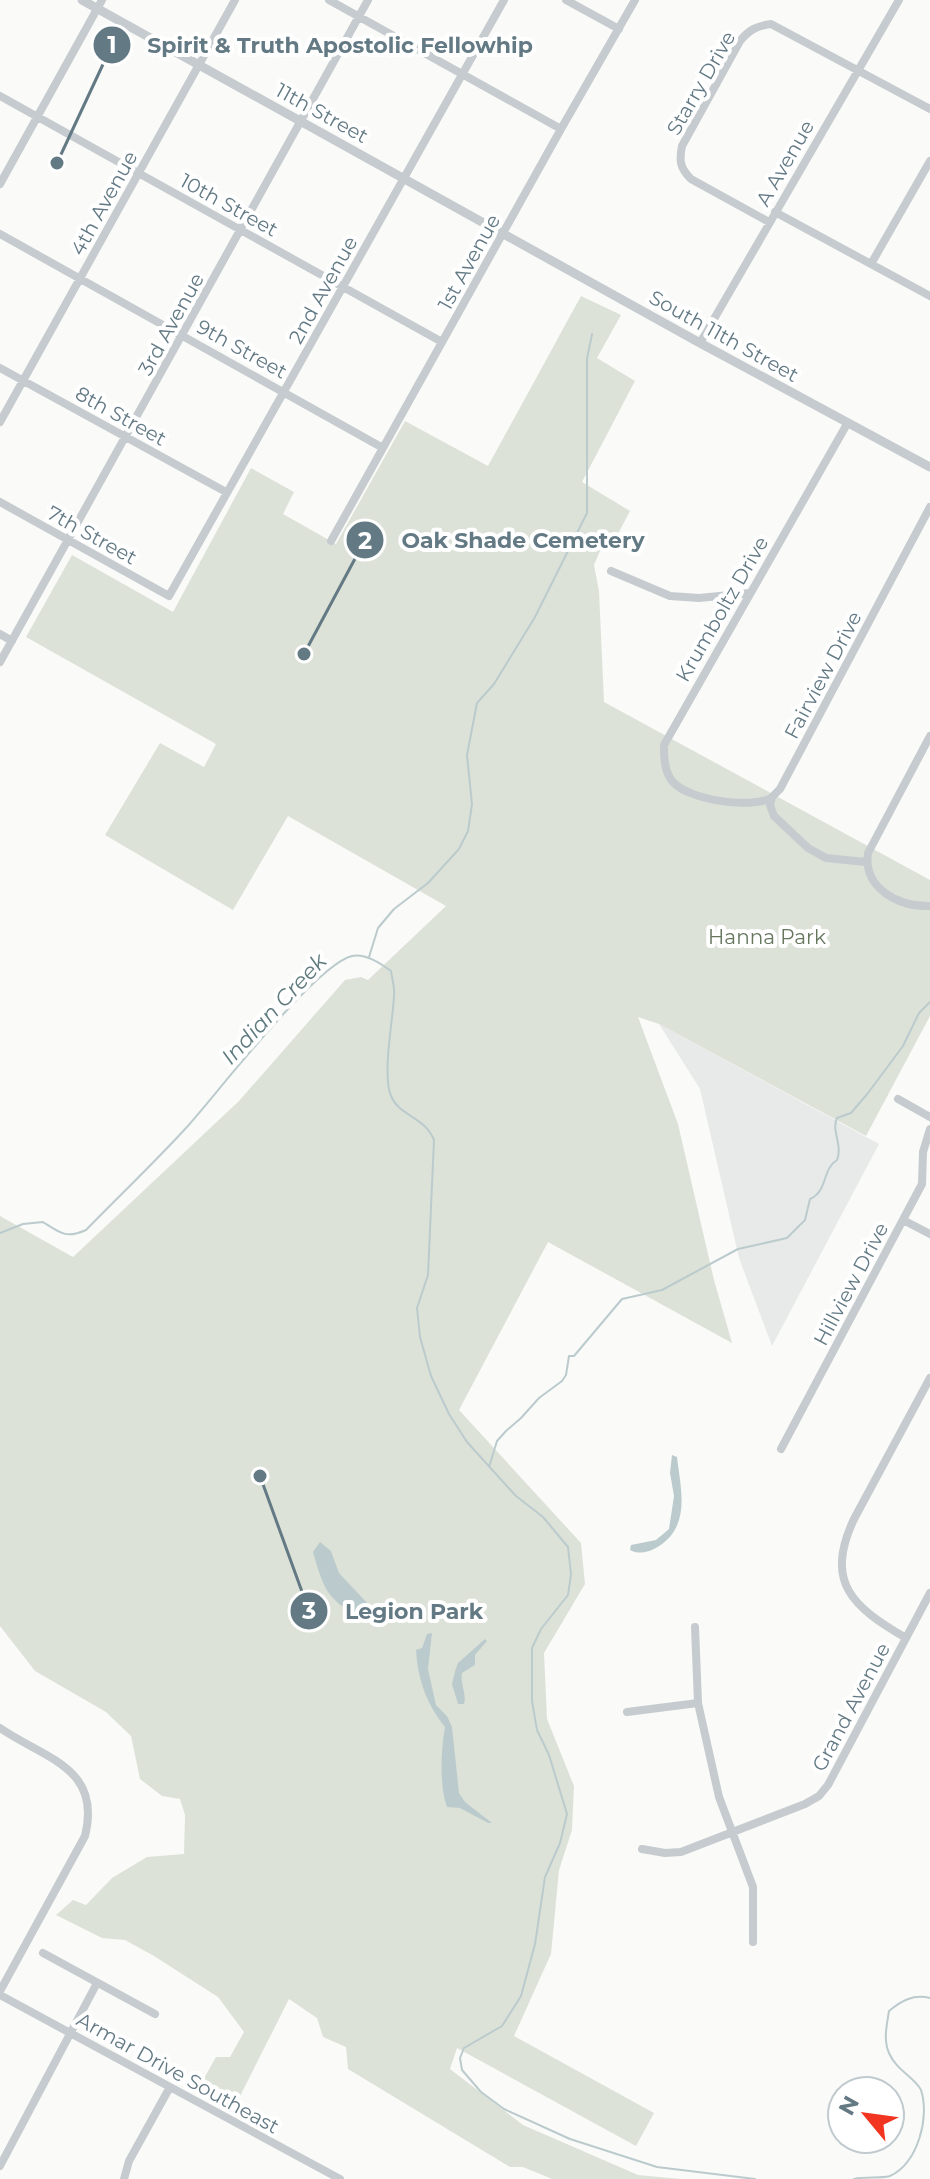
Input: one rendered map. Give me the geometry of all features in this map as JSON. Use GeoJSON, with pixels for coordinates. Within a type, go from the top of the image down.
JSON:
{"type":"FeatureCollection","features":[{"type":"Feature","properties":{"kind":"street","name":"11th Street"},"geometry":{"type":"LineString","coordinates":[[82,0],[100,4],[199,66],[503,233]]}},
{"type":"Feature","properties":{"kind":"street","name":"4th Avenue"},"geometry":{"type":"LineString","coordinates":[[0,422],[235,0]]}},
{"type":"Feature","properties":{"kind":"street"},"geometry":{"type":"LineString","coordinates":[[329,0],[561,129]]}},
{"type":"Feature","properties":{"kind":"street","name":"3rd Avenue"},"geometry":{"type":"LineString","coordinates":[[0,662],[368,0]]}},
{"type":"Feature","properties":{"kind":"street","name":"2nd Avenue"},"geometry":{"type":"LineString","coordinates":[[169,596],[504,0]]}},
{"type":"Feature","properties":{"kind":"street"},"geometry":{"type":"LineString","coordinates":[[566,0],[619,29]]}},
{"type":"Feature","properties":{"kind":"street","name":"1st Avenue"},"geometry":{"type":"LineString","coordinates":[[331,541],[635,0]]}},
{"type":"Feature","properties":{"kind":"street","name":"A Avenue"},"geometry":{"type":"LineString","coordinates":[[700,343],[899,0]]}},
{"type":"Feature","properties":{"kind":"street"},"geometry":{"type":"LineString","coordinates":[[0,184],[100,4]]}},
{"type":"Feature","properties":{"kind":"street","name":"Starry Drive"},"geometry":{"type":"LineString","coordinates":[[769,222],[691,179],[682,170],[679,160],[682,146],[740,41],[759,25],[771,24],[857,70]]}},
{"type":"Feature","properties":{"kind":"street"},"geometry":{"type":"LineString","coordinates":[[857,70],[930,109]]}},
{"type":"Feature","properties":{"kind":"street","name":"10th Street"},"geometry":{"type":"LineString","coordinates":[[0,96],[442,342]]}},
{"type":"Feature","properties":{"kind":"street"},"geometry":{"type":"LineString","coordinates":[[871,264],[930,161]]}},
{"type":"Feature","properties":{"kind":"street"},"geometry":{"type":"LineString","coordinates":[[775,212],[930,296]]}},
{"type":"Feature","properties":{"kind":"street","name":"South 11th Street"},"geometry":{"type":"LineString","coordinates":[[503,233],[930,467]]}},
{"type":"Feature","properties":{"kind":"street","name":"9th Street"},"geometry":{"type":"LineString","coordinates":[[0,234],[383,448]]}},
{"type":"Feature","properties":{"kind":"street","name":"8th Street"},"geometry":{"type":"LineString","coordinates":[[0,368],[226,492]]}},
{"type":"Feature","properties":{"kind":"street","name":"Krumboltz Drive"},"geometry":{"type":"LineString","coordinates":[[772,797],[747,802],[706,798],[685,791],[673,781],[666,768],[664,745],[847,424]]}},
{"type":"Feature","properties":{"kind":"street","name":"7th Street"},"geometry":{"type":"LineString","coordinates":[[0,502],[169,596]]}},
{"type":"Feature","properties":{"kind":"street","name":"Fairview Drive"},"geometry":{"type":"LineString","coordinates":[[772,797],[780,789],[930,507]]}},
{"type":"Feature","properties":{"kind":"street"},"geometry":{"type":"LineString","coordinates":[[611,571],[670,596],[699,598],[750,593]]}},
{"type":"Feature","properties":{"kind":"street"},"geometry":{"type":"LineString","coordinates":[[0,634],[12,641]]}},
{"type":"Feature","properties":{"kind":"street"},"geometry":{"type":"LineString","coordinates":[[930,736],[866,862],[869,876],[876,886],[897,899],[930,906]]}},
{"type":"Feature","properties":{"kind":"street"},"geometry":{"type":"LineString","coordinates":[[772,797],[770,805],[774,816],[808,848],[826,858],[866,862]]}},
{"type":"Feature","properties":{"kind":"street"},"geometry":{"type":"LineString","coordinates":[[898,1099],[930,1117]]}},
{"type":"Feature","properties":{"kind":"street","name":"Hillview Drive"},"geometry":{"type":"LineString","coordinates":[[781,1449],[922,1184],[923,1152],[930,1129]]}},
{"type":"Feature","properties":{"kind":"street"},"geometry":{"type":"LineString","coordinates":[[903,1220],[930,1234]]}},
{"type":"Feature","properties":{"kind":"street"},"geometry":{"type":"LineString","coordinates":[[906,1638],[872,1618],[859,1606],[842,1573],[842,1555],[854,1519],[930,1378]]}},
{"type":"Feature","properties":{"kind":"street","name":"Grand Avenue"},"geometry":{"type":"LineString","coordinates":[[642,1849],[681,1852],[819,1796],[828,1785],[930,1593]]}},
{"type":"Feature","properties":{"kind":"street"},"geometry":{"type":"LineString","coordinates":[[695,1627],[698,1703],[719,1797],[753,1887],[753,1942]]}},
{"type":"Feature","properties":{"kind":"street"},"geometry":{"type":"LineString","coordinates":[[627,1712],[698,1703]]}},
{"type":"Feature","properties":{"kind":"street"},"geometry":{"type":"LineString","coordinates":[[0,1728],[53,1757],[70,1770],[82,1784],[88,1799],[90,1818],[85,1836],[0,1993]]}},
{"type":"Feature","properties":{"kind":"street"},"geometry":{"type":"LineString","coordinates":[[43,1953],[155,2014]]}},
{"type":"Feature","properties":{"kind":"street"},"geometry":{"type":"LineString","coordinates":[[0,2166],[97,1983]]}},
{"type":"Feature","properties":{"kind":"street","name":"Armar Drive Southeast"},"geometry":{"type":"LineString","coordinates":[[0,1993],[340,2179]]}},
{"type":"Feature","properties":{"kind":"street"},"geometry":{"type":"LineString","coordinates":[[124,2179],[129,2161],[170,2087]]}},
{"type":"Feature","properties":{"kind":"shaded area"},"geometry":{"type":"Polygon","coordinates":[[[659,1024],[879,1144],[772,1346],[739,1258],[700,1089],[659,1024]]]}},
{"type":"Feature","properties":{"kind":"shaded area"},"geometry":{"type":"Polygon","coordinates":[[[672,1455],[677,1457],[682,1496],[679,1520],[666,1541],[654,1549],[642,1552],[630,1550],[631,1545],[656,1540],[669,1529],[674,1496],[670,1473],[672,1455]]]}},
{"type":"Feature","properties":{"kind":"shaded area"},"geometry":{"type":"Polygon","coordinates":[[[320,1542],[331,1551],[339,1573],[369,1605],[391,1608],[386,1618],[367,1621],[336,1601],[325,1587],[313,1552],[320,1542]]]}},
{"type":"Feature","properties":{"kind":"shaded area"},"geometry":{"type":"Polygon","coordinates":[[[432,1633],[428,1669],[436,1705],[447,1716],[452,1727],[459,1793],[465,1802],[492,1823],[460,1808],[447,1807],[442,1767],[445,1727],[424,1691],[416,1650],[422,1648],[427,1634],[432,1633]]]}},
{"type":"Feature","properties":{"kind":"shaded area"},"geometry":{"type":"Polygon","coordinates":[[[485,1639],[487,1641],[475,1655],[475,1665],[462,1673],[465,1700],[464,1704],[458,1704],[452,1684],[458,1663],[485,1639]]]}},
{"type":"Feature","properties":{"kind":"green space","name":"Hanna Park"},"geometry":{"type":"Polygon","coordinates":[[[581,296],[621,315],[597,358],[635,381],[582,482],[630,511],[611,547],[600,551],[594,565],[599,591],[604,702],[930,880],[930,1016],[866,1136],[659,1024],[638,1017],[678,1124],[732,1343],[548,1242],[459,1410],[581,1543],[585,1584],[544,1653],[547,1719],[574,1786],[572,1830],[559,1870],[551,1954],[514,2036],[654,2113],[636,2146],[457,2048],[450,2069],[523,2125],[638,2175],[681,2179],[552,2179],[523,2167],[510,2167],[348,2069],[346,2047],[323,2037],[317,2018],[289,1999],[235,2106],[198,2089],[216,2057],[230,2057],[244,2032],[218,1997],[125,1940],[102,1938],[56,1915],[73,1900],[86,1905],[112,1878],[147,1857],[184,1854],[185,1815],[180,1799],[162,1796],[140,1779],[131,1736],[106,1712],[35,1671],[0,1626],[0,1216],[73,1257],[239,1101],[345,980],[361,977],[368,980],[446,906],[288,816],[233,910],[105,835],[160,743],[204,767],[216,744],[26,637],[72,555],[173,612],[251,468],[294,492],[283,514],[336,544],[405,421],[488,466],[581,296]]]}},
{"type":"Feature","properties":{"kind":"waterway"},"geometry":{"type":"LineString","coordinates":[[369,957],[378,928],[394,909],[428,883],[459,849],[468,831],[472,804],[467,755],[477,703],[494,684],[535,617],[587,513],[587,359],[592,334]]}},
{"type":"Feature","properties":{"kind":"waterway","name":"Indian Creek"},"geometry":{"type":"LineString","coordinates":[[0,1233],[23,1224],[43,1222],[63,1234],[86,1230],[186,1128],[291,1006],[335,965],[357,955],[367,957],[391,971],[394,993],[388,1061],[391,1096],[400,1108],[430,1132],[434,1140],[428,1275],[417,1308],[420,1337],[431,1376],[467,1442],[516,1496],[543,1517],[568,1547],[571,1574],[568,1595],[541,1629],[532,1648],[532,1701],[537,1730],[549,1755],[567,1814],[560,1843],[545,1877],[535,1944],[521,1996],[502,2026],[464,2048],[460,2058],[462,2070],[481,2092],[504,2109],[570,2139],[657,2167],[755,2179]]}},
{"type":"Feature","properties":{"kind":"waterway"},"geometry":{"type":"LineString","coordinates":[[489,1467],[497,1441],[539,1398],[562,1381],[569,1356],[574,1356],[622,1299],[662,1290],[738,1249],[787,1238],[805,1220],[810,1199],[820,1191],[829,1169],[837,1160],[837,1118],[851,1113],[868,1093],[903,1046],[919,1013],[930,1002]]}},
{"type":"Feature","properties":{"kind":"waterway","name":"Indian Creek"},"geometry":{"type":"LineString","coordinates":[[854,2179],[890,2176],[900,2170],[914,2150],[923,2126],[921,2090],[892,2059],[886,2043],[887,2027],[889,2011],[898,2004],[913,1998],[930,1998]]}},
{"type":"Feature","properties":{"kind":"place","name":"Spirit & Truth Apostolic Fellowhip"},"geometry":{"type":"Point","coordinates":[57,163]}},
{"type":"Feature","properties":{"kind":"place","name":"Oak Shade Cemetery"},"geometry":{"type":"Point","coordinates":[304,654]}},
{"type":"Feature","properties":{"kind":"place","name":"Legion Park"},"geometry":{"type":"Point","coordinates":[260,1476]}}]}
